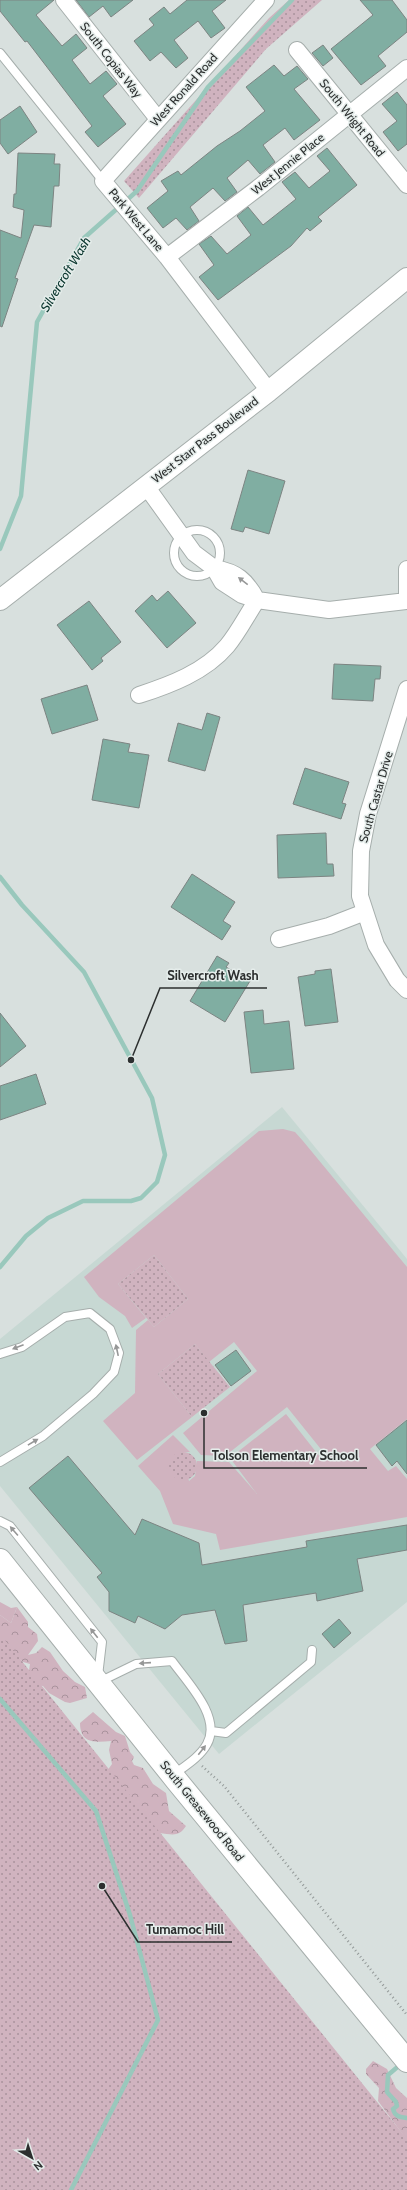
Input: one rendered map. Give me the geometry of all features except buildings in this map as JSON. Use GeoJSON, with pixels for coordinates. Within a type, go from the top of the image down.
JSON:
{"type":"FeatureCollection","features":[{"type":"Feature","properties":{"kind":"main road","name":"South Greasewood Road"},"geometry":{"type":"LineString","coordinates":[[0,1560],[98,1683],[407,2062]]}},
{"type":"Feature","properties":{"kind":"street","name":"South Copias Way"},"geometry":{"type":"LineString","coordinates":[[64,0],[158,119]]}},
{"type":"Feature","properties":{"kind":"street","name":"West Ronald Road"},"geometry":{"type":"LineString","coordinates":[[103,181],[266,0]]}},
{"type":"Feature","properties":{"kind":"street","name":"South Wright Road"},"geometry":{"type":"LineString","coordinates":[[297,50],[407,185]]}},
{"type":"Feature","properties":{"kind":"street","name":"West Jennie Place"},"geometry":{"type":"LineString","coordinates":[[167,257],[258,188],[407,68]]}},
{"type":"Feature","properties":{"kind":"street","name":"Park West Lane"},"geometry":{"type":"LineString","coordinates":[[103,181],[167,257],[269,391]]}},
{"type":"Feature","properties":{"kind":"street","name":"West Starr Pass Boulevard"},"geometry":{"type":"LineString","coordinates":[[0,600],[269,391],[407,278]]}},
{"type":"Feature","properties":{"kind":"street"},"geometry":{"type":"LineString","coordinates":[[146,486],[194,553],[214,568],[222,582],[242,595],[258,600],[329,610],[407,599],[407,569]]}},
{"type":"Feature","properties":{"kind":"street"},"geometry":{"type":"LineString","coordinates":[[139,695],[161,688],[200,669],[226,647],[258,600]]}},
{"type":"Feature","properties":{"kind":"street","name":"South Castar Drive"},"geometry":{"type":"LineString","coordinates":[[407,689],[368,814],[361,851],[360,896],[376,945],[397,980],[407,990]]}},
{"type":"Feature","properties":{"kind":"street"},"geometry":{"type":"LineString","coordinates":[[279,939],[328,926],[366,912]]}},
{"type":"Feature","properties":{"kind":"lane","name":"Park West Lane"},"geometry":{"type":"LineString","coordinates":[[0,53],[103,181]]}},
{"type":"Feature","properties":{"kind":"lane"},"geometry":{"type":"LineString","coordinates":[[181,536],[193,530],[201,530],[214,537],[220,551],[219,558],[214,568]]}},
{"type":"Feature","properties":{"kind":"lane"},"geometry":{"type":"LineString","coordinates":[[0,1354],[22,1347],[65,1317],[90,1313],[110,1329],[119,1353],[114,1372],[93,1394],[43,1436],[0,1462]]}},
{"type":"Feature","properties":{"kind":"lane"},"geometry":{"type":"LineString","coordinates":[[0,1521],[10,1526],[102,1642],[98,1683]]}},
{"type":"Feature","properties":{"kind":"lane"},"geometry":{"type":"LineString","coordinates":[[211,1731],[226,1732],[311,1662],[312,1650]]}},
{"type":"Feature","properties":{"kind":"lane"},"geometry":{"type":"LineString","coordinates":[[98,1683],[136,1664],[172,1661],[207,1710],[211,1731],[208,1743],[199,1755],[173,1775]]}},
{"type":"Feature","properties":{"kind":"path"},"geometry":{"type":"LineString","coordinates":[[201,1766],[224,1786],[407,2015]]}},
{"type":"Feature","properties":{"kind":"shaded area"},"geometry":{"type":"Polygon","coordinates":[[[282,1107],[407,1259],[407,1602],[219,1754],[0,1486],[0,1339],[282,1107]]]}},
{"type":"Feature","properties":{"kind":"green space"},"geometry":{"type":"Polygon","coordinates":[[[289,0],[322,0],[266,49],[139,198],[124,181],[269,18],[289,0]]]}},
{"type":"Feature","properties":{"kind":"green space"},"geometry":{"type":"Polygon","coordinates":[[[283,1129],[295,1132],[407,1267],[407,1419],[370,1449],[388,1471],[396,1466],[407,1479],[407,1517],[220,1550],[216,1534],[173,1524],[160,1491],[138,1466],[173,1435],[190,1452],[181,1452],[189,1481],[195,1476],[197,1461],[229,1462],[257,1494],[230,1458],[286,1414],[320,1457],[324,1453],[287,1407],[225,1456],[201,1455],[183,1433],[257,1371],[234,1342],[209,1362],[195,1344],[158,1374],[192,1417],[137,1460],[103,1421],[135,1393],[136,1330],[148,1320],[154,1327],[188,1299],[154,1255],[118,1284],[146,1318],[132,1328],[125,1316],[99,1297],[84,1277],[259,1131],[283,1129]]]}},
{"type":"Feature","properties":{"kind":"green space"},"geometry":{"type":"Polygon","coordinates":[[[154,1255],[188,1299],[154,1327],[118,1284],[154,1255]]]}},
{"type":"Feature","properties":{"kind":"green space"},"geometry":{"type":"Polygon","coordinates":[[[195,1344],[230,1387],[192,1417],[158,1374],[195,1344]]]}},
{"type":"Feature","properties":{"kind":"green space"},"geometry":{"type":"Polygon","coordinates":[[[183,1452],[189,1453],[193,1456],[196,1460],[196,1472],[193,1476],[189,1479],[183,1480],[177,1479],[173,1476],[170,1472],[169,1466],[170,1460],[173,1456],[177,1453],[183,1452]]]}},
{"type":"Feature","properties":{"kind":"green space"},"geometry":{"type":"Polygon","coordinates":[[[0,1602],[11,1608],[17,1607],[11,1623],[0,1615],[0,1602]]]}},
{"type":"Feature","properties":{"kind":"green space"},"geometry":{"type":"Polygon","coordinates":[[[17,1607],[28,1622],[28,1627],[37,1634],[38,1641],[28,1655],[36,1653],[42,1647],[50,1652],[63,1671],[75,1682],[85,1687],[87,1698],[70,1703],[65,1702],[49,1693],[43,1686],[34,1685],[28,1677],[30,1664],[23,1662],[0,1641],[0,1615],[11,1623],[17,1607]]]}},
{"type":"Feature","properties":{"kind":"green space"},"geometry":{"type":"Polygon","coordinates":[[[0,1634],[407,2139],[407,2190],[0,2190],[0,1634]]]}},
{"type":"Feature","properties":{"kind":"green space"},"geometry":{"type":"Polygon","coordinates":[[[93,1712],[116,1732],[125,1736],[130,1752],[134,1757],[132,1761],[134,1765],[143,1768],[153,1784],[166,1793],[169,1811],[186,1826],[183,1830],[177,1834],[159,1833],[107,1771],[112,1764],[109,1750],[111,1741],[90,1741],[86,1739],[81,1730],[80,1723],[93,1712]]]}},
{"type":"Feature","properties":{"kind":"green space"},"geometry":{"type":"Polygon","coordinates":[[[373,2061],[387,2069],[396,2088],[407,2098],[407,2140],[378,2101],[379,2088],[366,2074],[366,2069],[373,2061]]]}},
{"type":"Feature","properties":{"kind":"waterway","name":"Silvercroft Wash"},"geometry":{"type":"LineString","coordinates":[[0,549],[21,496],[37,322],[84,238],[137,191],[208,87],[292,0]]}},
{"type":"Feature","properties":{"kind":"waterway","name":"Silvercroft Wash"},"geometry":{"type":"LineString","coordinates":[[0,877],[22,905],[84,972],[152,1098],[165,1155],[157,1182],[141,1198],[131,1201],[83,1201],[48,1218],[26,1236],[0,1267]]}},
{"type":"Feature","properties":{"kind":"waterway"},"geometry":{"type":"LineString","coordinates":[[0,1699],[96,1811],[130,1915],[158,2020],[71,2190]]}},
{"type":"Feature","properties":{"kind":"waterway"},"geometry":{"type":"LineString","coordinates":[[401,2064],[388,2075],[387,2092],[396,2102],[397,2106],[393,2109],[395,2114],[400,2117],[407,2118]]}},
{"type":"Feature","properties":{"kind":"place","name":"Silvercroft Wash"},"geometry":{"type":"Point","coordinates":[131,1060]}},
{"type":"Feature","properties":{"kind":"place","name":"Tolson Elementary School"},"geometry":{"type":"Point","coordinates":[204,1413]}},
{"type":"Feature","properties":{"kind":"place","name":"Tumamoc Hill"},"geometry":{"type":"Point","coordinates":[102,1886]}}]}
